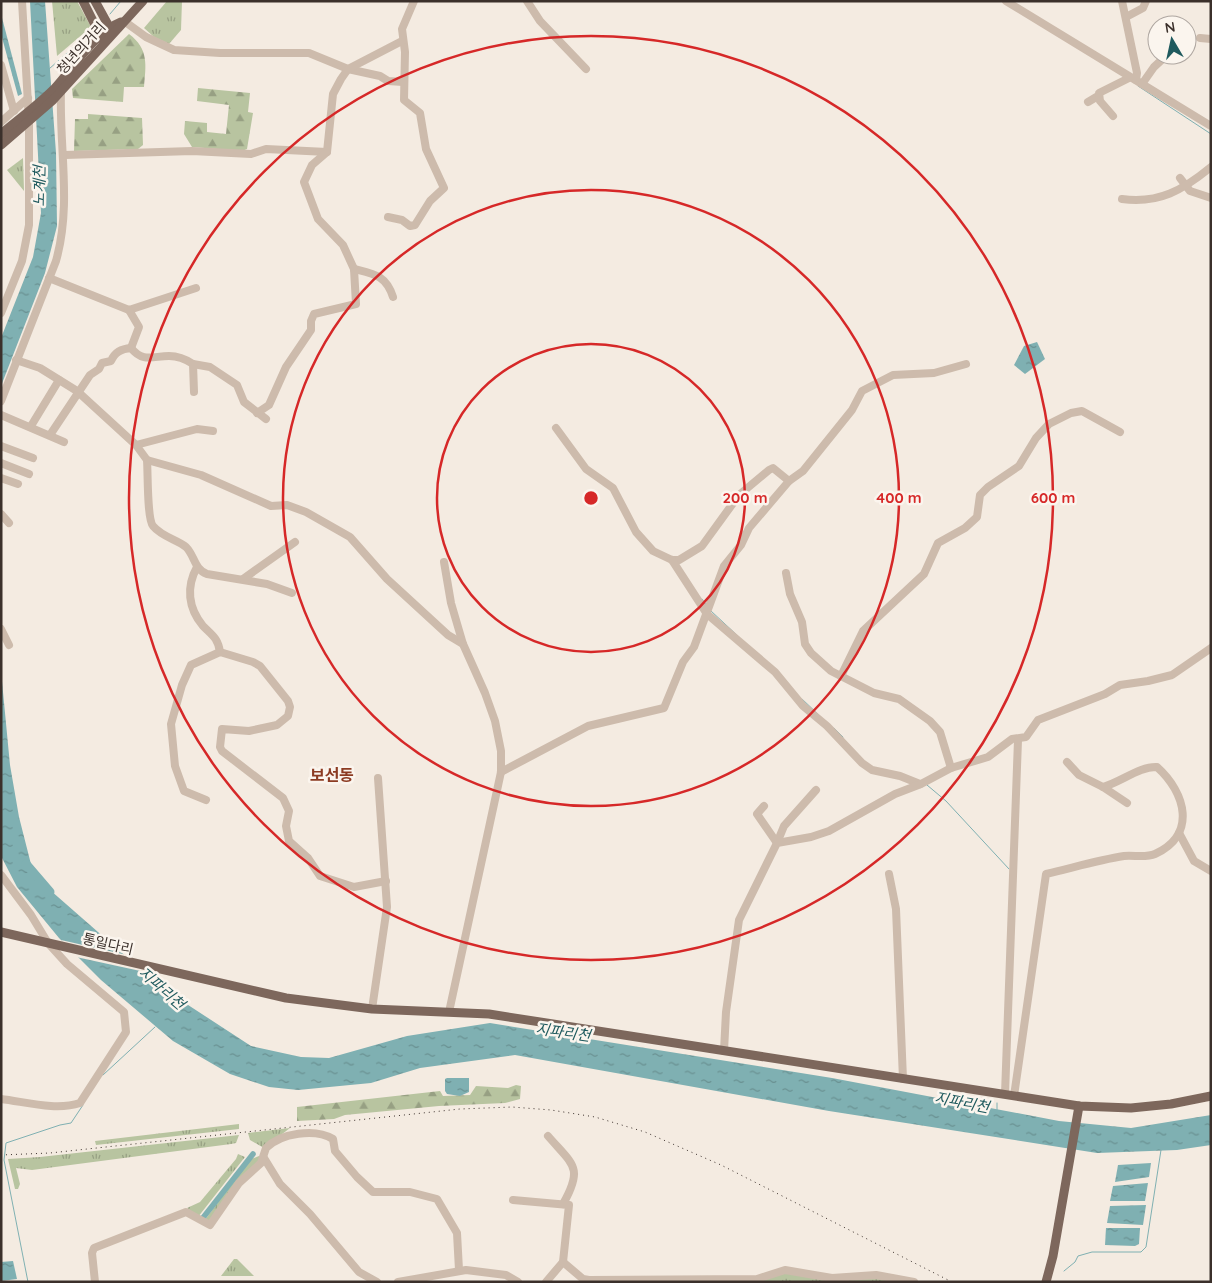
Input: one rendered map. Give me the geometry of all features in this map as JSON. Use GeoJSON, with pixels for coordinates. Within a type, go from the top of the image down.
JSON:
{"type":"FeatureCollection","features":[{"type":"Feature","properties":{"kind":"main road"},"geometry":{"type":"LineString","coordinates":[[82,1],[102,39]]}},
{"type":"Feature","properties":{"kind":"main road"},"geometry":{"type":"LineString","coordinates":[[95,1],[111,31]]}},
{"type":"Feature","properties":{"kind":"main road","name":"청년의거리"},"geometry":{"type":"LineString","coordinates":[[1,145],[57,90],[102,39],[124,21],[143,1]]}},
{"type":"Feature","properties":{"kind":"main road","name":"청년의거리"},"geometry":{"type":"LineString","coordinates":[[1,134],[53,100],[57,90]]}},
{"type":"Feature","properties":{"kind":"main road","name":"통일다리"},"geometry":{"type":"LineString","coordinates":[[1,932],[145,967],[286,998],[372,1009],[489,1014],[1079,1106],[1131,1108],[1171,1104],[1211,1096]]}},
{"type":"Feature","properties":{"kind":"main road"},"geometry":{"type":"LineString","coordinates":[[1046,1282],[1053,1256],[1079,1106]]}},
{"type":"Feature","properties":{"kind":"street"},"geometry":{"type":"LineString","coordinates":[[1,313],[22,261],[29,225],[31,114],[28,98],[22,1]]}},
{"type":"Feature","properties":{"kind":"street"},"geometry":{"type":"LineString","coordinates":[[388,217],[402,220],[410,226],[415,225],[430,201],[444,188],[426,149],[420,114],[404,100],[405,52],[402,41],[402,29],[414,1]]}},
{"type":"Feature","properties":{"kind":"street"},"geometry":{"type":"LineString","coordinates":[[527,1],[540,21],[586,69]]}},
{"type":"Feature","properties":{"kind":"street"},"geometry":{"type":"LineString","coordinates":[[1006,1],[1211,126]]}},
{"type":"Feature","properties":{"kind":"street"},"geometry":{"type":"LineString","coordinates":[[1122,1],[1136,81]]}},
{"type":"Feature","properties":{"kind":"street"},"geometry":{"type":"LineString","coordinates":[[1126,17],[1143,8],[1146,1]]}},
{"type":"Feature","properties":{"kind":"street"},"geometry":{"type":"LineString","coordinates":[[124,21],[146,37],[174,50],[220,53],[308,53],[348,68],[380,76],[388,81],[403,82]]}},
{"type":"Feature","properties":{"kind":"street"},"geometry":{"type":"LineString","coordinates":[[1200,38],[1211,39]]}},
{"type":"Feature","properties":{"kind":"street"},"geometry":{"type":"LineString","coordinates":[[257,413],[269,405],[286,367],[311,330],[311,321],[314,314],[356,304],[354,269],[343,245],[318,220],[304,182],[308,172],[327,152],[333,94],[348,68],[402,41]]}},
{"type":"Feature","properties":{"kind":"street"},"geometry":{"type":"LineString","coordinates":[[1,65],[14,111]]}},
{"type":"Feature","properties":{"kind":"street"},"geometry":{"type":"LineString","coordinates":[[1088,102],[1098,96],[1102,90],[1136,81],[1156,65]]}},
{"type":"Feature","properties":{"kind":"street"},"geometry":{"type":"LineString","coordinates":[[1,401],[49,278],[61,241],[65,156],[57,90]]}},
{"type":"Feature","properties":{"kind":"street"},"geometry":{"type":"LineString","coordinates":[[1098,96],[1112,116]]}},
{"type":"Feature","properties":{"kind":"street"},"geometry":{"type":"LineString","coordinates":[[1,122],[28,98]]}},
{"type":"Feature","properties":{"kind":"street"},"geometry":{"type":"LineString","coordinates":[[65,156],[192,151],[251,154],[266,149],[327,152]]}},
{"type":"Feature","properties":{"kind":"street"},"geometry":{"type":"LineString","coordinates":[[1122,198],[1147,201],[1186,187],[1211,168]]}},
{"type":"Feature","properties":{"kind":"street"},"geometry":{"type":"LineString","coordinates":[[1180,178],[1190,191],[1211,198]]}},
{"type":"Feature","properties":{"kind":"street"},"geometry":{"type":"LineString","coordinates":[[354,269],[384,280],[389,284],[393,297]]}},
{"type":"Feature","properties":{"kind":"street"},"geometry":{"type":"LineString","coordinates":[[49,278],[129,310],[139,327],[131,348]]}},
{"type":"Feature","properties":{"kind":"street"},"geometry":{"type":"LineString","coordinates":[[129,310],[196,288]]}},
{"type":"Feature","properties":{"kind":"street"},"geometry":{"type":"LineString","coordinates":[[131,348],[136,355],[145,358],[170,356],[193,364],[210,367],[237,385],[244,402],[266,419]]}},
{"type":"Feature","properties":{"kind":"street"},"geometry":{"type":"LineString","coordinates":[[50,435],[78,391],[102,362],[111,362],[119,350],[131,348]]}},
{"type":"Feature","properties":{"kind":"street"},"geometry":{"type":"LineString","coordinates":[[16,360],[40,368],[78,391],[136,445],[147,460],[148,512],[152,525],[173,542],[186,547],[196,567],[207,574],[243,578],[292,593]]}},
{"type":"Feature","properties":{"kind":"street"},"geometry":{"type":"LineString","coordinates":[[193,364],[194,392]]}},
{"type":"Feature","properties":{"kind":"street"},"geometry":{"type":"LineString","coordinates":[[502,772],[588,726],[664,708],[683,662],[694,647],[724,566],[741,544],[748,528],[789,481],[803,471],[852,410],[862,390],[893,375],[934,373],[966,364]]}},
{"type":"Feature","properties":{"kind":"street"},"geometry":{"type":"LineString","coordinates":[[31,426],[59,380]]}},
{"type":"Feature","properties":{"kind":"street"},"geometry":{"type":"LineString","coordinates":[[841,676],[862,631],[924,574],[938,543],[974,520],[978,512],[977,502],[980,495],[988,487],[1019,466],[1042,430],[1064,415],[1082,411],[1120,432]]}},
{"type":"Feature","properties":{"kind":"street"},"geometry":{"type":"LineString","coordinates":[[1,415],[31,426],[64,442]]}},
{"type":"Feature","properties":{"kind":"street"},"geometry":{"type":"LineString","coordinates":[[556,428],[586,469],[614,488],[636,532],[653,551],[672,560],[679,560],[702,546],[738,495],[769,470],[773,468],[789,481]]}},
{"type":"Feature","properties":{"kind":"street"},"geometry":{"type":"LineString","coordinates":[[136,445],[197,429],[213,431]]}},
{"type":"Feature","properties":{"kind":"street"},"geometry":{"type":"LineString","coordinates":[[1,446],[33,458]]}},
{"type":"Feature","properties":{"kind":"street"},"geometry":{"type":"LineString","coordinates":[[147,460],[201,475],[271,506],[287,505],[326,522],[350,537],[400,592],[448,635],[463,644]]}},
{"type":"Feature","properties":{"kind":"street"},"geometry":{"type":"LineString","coordinates":[[1,463],[29,474]]}},
{"type":"Feature","properties":{"kind":"street"},"geometry":{"type":"LineString","coordinates":[[1,478],[18,484]]}},
{"type":"Feature","properties":{"kind":"street"},"geometry":{"type":"LineString","coordinates":[[1,514],[9,522]]}},
{"type":"Feature","properties":{"kind":"street"},"geometry":{"type":"LineString","coordinates":[[243,578],[295,542]]}},
{"type":"Feature","properties":{"kind":"street"},"geometry":{"type":"LineString","coordinates":[[672,560],[707,614],[775,672],[803,706],[827,726],[862,763],[872,770],[923,783]]}},
{"type":"Feature","properties":{"kind":"street"},"geometry":{"type":"LineString","coordinates":[[444,562],[463,644],[485,693],[495,721],[501,751],[502,772],[449,1012]]}},
{"type":"Feature","properties":{"kind":"street"},"geometry":{"type":"LineString","coordinates":[[196,567],[190,584],[191,605],[199,620],[215,637],[220,652]]}},
{"type":"Feature","properties":{"kind":"street"},"geometry":{"type":"LineString","coordinates":[[786,573],[790,594],[802,622],[805,644],[818,660],[841,676],[874,693],[899,699],[930,721],[940,732],[951,768]]}},
{"type":"Feature","properties":{"kind":"street"},"geometry":{"type":"LineString","coordinates":[[1,629],[9,644]]}},
{"type":"Feature","properties":{"kind":"street"},"geometry":{"type":"LineString","coordinates":[[778,843],[811,837],[829,831],[895,794],[923,783],[951,768],[988,756],[1012,739],[1018,740],[1026,736],[1038,720],[1105,694],[1120,685],[1172,675],[1211,648]]}},
{"type":"Feature","properties":{"kind":"street"},"geometry":{"type":"LineString","coordinates":[[206,800],[184,791],[175,766],[171,724],[187,669],[198,661],[220,652],[260,666],[288,701],[290,707],[288,716],[277,725],[249,732],[222,729],[220,747],[222,751],[283,798],[289,811],[286,826],[289,841],[308,858],[320,876],[354,887],[386,882]]}},
{"type":"Feature","properties":{"kind":"street"},"geometry":{"type":"LineString","coordinates":[[1010,1095],[1018,740]]}},
{"type":"Feature","properties":{"kind":"street"},"geometry":{"type":"LineString","coordinates":[[1067,762],[1079,775],[1103,786],[1127,803]]}},
{"type":"Feature","properties":{"kind":"street"},"geometry":{"type":"LineString","coordinates":[[1010,1095],[1046,874],[1124,856],[1153,855],[1163,849],[1179,833],[1182,814],[1181,800],[1174,783],[1157,767],[1140,770],[1121,781],[1103,786]]}},
{"type":"Feature","properties":{"kind":"street"},"geometry":{"type":"LineString","coordinates":[[372,1009],[387,906],[378,778]]}},
{"type":"Feature","properties":{"kind":"street"},"geometry":{"type":"LineString","coordinates":[[724,1051],[726,1012],[739,920],[778,843],[784,826],[816,790]]}},
{"type":"Feature","properties":{"kind":"street"},"geometry":{"type":"LineString","coordinates":[[764,806],[757,814],[778,843]]}},
{"type":"Feature","properties":{"kind":"street"},"geometry":{"type":"LineString","coordinates":[[1179,833],[1194,861],[1211,871]]}},
{"type":"Feature","properties":{"kind":"street"},"geometry":{"type":"LineString","coordinates":[[1,874],[31,915],[48,944],[66,964],[124,1012],[126,1032],[118,1048],[80,1103],[71,1106],[56,1106],[1,1099]]}},
{"type":"Feature","properties":{"kind":"street"},"geometry":{"type":"LineString","coordinates":[[889,874],[896,908],[903,1078]]}},
{"type":"Feature","properties":{"kind":"street"},"geometry":{"type":"LineString","coordinates":[[96,1282],[92,1253],[99,1245],[186,1212],[210,1225],[239,1183],[258,1167],[264,1158],[266,1148],[284,1138],[299,1134],[329,1136],[336,1143],[335,1152],[357,1178],[374,1192],[410,1192],[438,1199],[457,1233],[459,1270]]}},
{"type":"Feature","properties":{"kind":"street"},"geometry":{"type":"LineString","coordinates":[[548,1136],[574,1169],[575,1182],[563,1204]]}},
{"type":"Feature","properties":{"kind":"street"},"geometry":{"type":"LineString","coordinates":[[264,1158],[280,1184],[310,1214],[359,1272],[377,1282]]}},
{"type":"Feature","properties":{"kind":"street"},"geometry":{"type":"LineString","coordinates":[[513,1200],[570,1204],[563,1262],[546,1282]]}},
{"type":"Feature","properties":{"kind":"street"},"geometry":{"type":"LineString","coordinates":[[563,1262],[583,1278],[589,1280],[757,1279],[785,1270],[832,1278],[876,1274],[914,1282]]}},
{"type":"Feature","properties":{"kind":"street"},"geometry":{"type":"LineString","coordinates":[[398,1282],[459,1270],[506,1275],[518,1282]]}},
{"type":"Feature","properties":{"kind":"green space"},"geometry":{"type":"Polygon","coordinates":[[[52,1],[77,1],[91,27],[57,56],[52,1]]]}},
{"type":"Feature","properties":{"kind":"green space"},"geometry":{"type":"Polygon","coordinates":[[[167,1],[182,1],[181,30],[169,44],[154,37],[144,28],[167,1]]]}},
{"type":"Feature","properties":{"kind":"green space"},"geometry":{"type":"Polygon","coordinates":[[[129,34],[140,46],[145,58],[144,87],[124,87],[123,102],[73,98],[72,89],[129,34]]]}},
{"type":"Feature","properties":{"kind":"green space"},"geometry":{"type":"Polygon","coordinates":[[[198,88],[250,93],[248,112],[253,113],[247,149],[242,151],[192,147],[184,134],[185,121],[207,123],[207,132],[226,134],[229,105],[197,101],[198,88]]]}},
{"type":"Feature","properties":{"kind":"green space"},"geometry":{"type":"Polygon","coordinates":[[[88,114],[142,118],[143,145],[138,149],[74,151],[75,119],[88,119],[88,114]]]}},
{"type":"Feature","properties":{"kind":"green space"},"geometry":{"type":"Polygon","coordinates":[[[23,158],[24,191],[7,170],[23,158]]]}},
{"type":"Feature","properties":{"kind":"green space"},"geometry":{"type":"Polygon","coordinates":[[[516,1085],[521,1086],[520,1099],[505,1103],[439,1106],[345,1115],[334,1119],[297,1121],[297,1107],[440,1091],[443,1096],[470,1095],[476,1086],[508,1088],[516,1085]]]}},
{"type":"Feature","properties":{"kind":"green space"},"geometry":{"type":"Polygon","coordinates":[[[239,1124],[239,1129],[96,1145],[95,1141],[239,1124]]]}},
{"type":"Feature","properties":{"kind":"green space"},"geometry":{"type":"Polygon","coordinates":[[[290,1128],[264,1148],[250,1140],[248,1133],[290,1128]]]}},
{"type":"Feature","properties":{"kind":"green space"},"geometry":{"type":"Polygon","coordinates":[[[239,1135],[236,1143],[231,1144],[32,1170],[16,1168],[20,1184],[18,1189],[15,1189],[8,1159],[40,1157],[239,1135]]]}},
{"type":"Feature","properties":{"kind":"green space"},"geometry":{"type":"Polygon","coordinates":[[[238,1154],[245,1157],[198,1217],[187,1208],[200,1202],[236,1159],[238,1154]]]}},
{"type":"Feature","properties":{"kind":"green space"},"geometry":{"type":"Polygon","coordinates":[[[259,1156],[259,1161],[207,1223],[204,1221],[251,1159],[259,1156]]]}},
{"type":"Feature","properties":{"kind":"green space"},"geometry":{"type":"Polygon","coordinates":[[[234,1259],[237,1259],[254,1276],[221,1276],[234,1259]]]}},
{"type":"Feature","properties":{"kind":"green space"},"geometry":{"type":"Polygon","coordinates":[[[788,1272],[836,1280],[872,1276],[909,1282],[733,1282],[788,1272]]]}},
{"type":"Feature","properties":{"kind":"water"},"geometry":{"type":"Polygon","coordinates":[[[30,1],[45,1],[56,153],[57,226],[45,273],[1,386],[1,338],[33,257],[41,213],[30,1]]]}},
{"type":"Feature","properties":{"kind":"water"},"geometry":{"type":"Polygon","coordinates":[[[1,14],[22,94],[18,96],[1,34],[1,14]]]}},
{"type":"Feature","properties":{"kind":"water"},"geometry":{"type":"Polygon","coordinates":[[[1037,342],[1045,359],[1025,374],[1014,365],[1024,346],[1037,342]]]}},
{"type":"Feature","properties":{"kind":"water"},"geometry":{"type":"Polygon","coordinates":[[[1,671],[10,765],[19,817],[34,876],[162,988],[251,1046],[301,1057],[329,1058],[407,1036],[490,1023],[832,1078],[1059,1121],[1131,1128],[1211,1115],[1211,1145],[1177,1150],[1097,1153],[829,1111],[515,1055],[420,1068],[371,1083],[298,1090],[269,1087],[230,1074],[173,1041],[101,980],[59,938],[17,887],[1,856],[1,671]]]}},
{"type":"Feature","properties":{"kind":"water"},"geometry":{"type":"Polygon","coordinates":[[[469,1078],[469,1092],[460,1096],[447,1094],[445,1091],[445,1079],[469,1078]]]}},
{"type":"Feature","properties":{"kind":"water"},"geometry":{"type":"Polygon","coordinates":[[[1151,1163],[1149,1177],[1115,1182],[1118,1165],[1151,1163]]]}},
{"type":"Feature","properties":{"kind":"water"},"geometry":{"type":"Polygon","coordinates":[[[1148,1183],[1145,1201],[1110,1201],[1113,1186],[1148,1183]]]}},
{"type":"Feature","properties":{"kind":"water"},"geometry":{"type":"Polygon","coordinates":[[[1146,1205],[1143,1225],[1107,1223],[1110,1206],[1146,1205]]]}},
{"type":"Feature","properties":{"kind":"water"},"geometry":{"type":"Polygon","coordinates":[[[1106,1228],[1140,1228],[1139,1244],[1135,1246],[1105,1245],[1106,1228]]]}},
{"type":"Feature","properties":{"kind":"water"},"geometry":{"type":"Polygon","coordinates":[[[13,1261],[17,1279],[1,1281],[1,1262],[13,1261]]]}},
{"type":"Feature","properties":{"kind":"pier"},"geometry":{"type":"Polygon","coordinates":[[[61,940],[127,955],[145,972],[76,957],[61,940]]]}},
{"type":"Feature","properties":{"kind":"waterway"},"geometry":{"type":"LineString","coordinates":[[110,14],[121,1]]}},
{"type":"Feature","properties":{"kind":"waterway"},"geometry":{"type":"LineString","coordinates":[[49,69],[92,31]]}},
{"type":"Feature","properties":{"kind":"waterway"},"geometry":{"type":"LineString","coordinates":[[1138,86],[1211,134]]}},
{"type":"Feature","properties":{"kind":"waterway"},"geometry":{"type":"LineString","coordinates":[[702,599],[707,606]]}},
{"type":"Feature","properties":{"kind":"waterway"},"geometry":{"type":"LineString","coordinates":[[711,611],[739,637]]}},
{"type":"Feature","properties":{"kind":"waterway"},"geometry":{"type":"LineString","coordinates":[[802,699],[821,717]]}},
{"type":"Feature","properties":{"kind":"waterway"},"geometry":{"type":"LineString","coordinates":[[834,728],[843,737]]}},
{"type":"Feature","properties":{"kind":"waterway"},"geometry":{"type":"LineString","coordinates":[[927,785],[946,801],[1009,869]]}},
{"type":"Feature","properties":{"kind":"waterway","name":"지파리천"},"geometry":{"type":"LineString","coordinates":[[26,864],[50,892]]}},
{"type":"Feature","properties":{"kind":"waterway"},"geometry":{"type":"LineString","coordinates":[[103,1075],[155,1027]]}},
{"type":"Feature","properties":{"kind":"waterway"},"geometry":{"type":"LineString","coordinates":[[997,1103],[997,1110]]}},
{"type":"Feature","properties":{"kind":"waterway"},"geometry":{"type":"LineString","coordinates":[[28,1282],[4,1160],[6,1143],[71,1123],[83,1105]]}},
{"type":"Feature","properties":{"kind":"waterway"},"geometry":{"type":"LineString","coordinates":[[1064,1271],[1075,1262],[1078,1256],[1092,1252],[1141,1252],[1146,1247],[1161,1150]]}},
{"type":"Feature","properties":{"kind":"waterway"},"geometry":{"type":"LineString","coordinates":[[202,1219],[253,1154]]}},
{"type":"Feature","properties":{"kind":"railway"},"geometry":{"type":"LineString","coordinates":[[1,1155],[50,1153],[460,1109],[512,1107],[551,1110],[595,1117],[645,1132],[721,1165],[952,1282]]}},
{"type":"Feature","properties":{"kind":"district","name":"보선동"},"geometry":{"type":"Point","coordinates":[332,775]}},
{"type":"Feature","properties":{"kind":"water label","name":"노계천"},"geometry":{"type":"Point","coordinates":[39,186]}}]}
